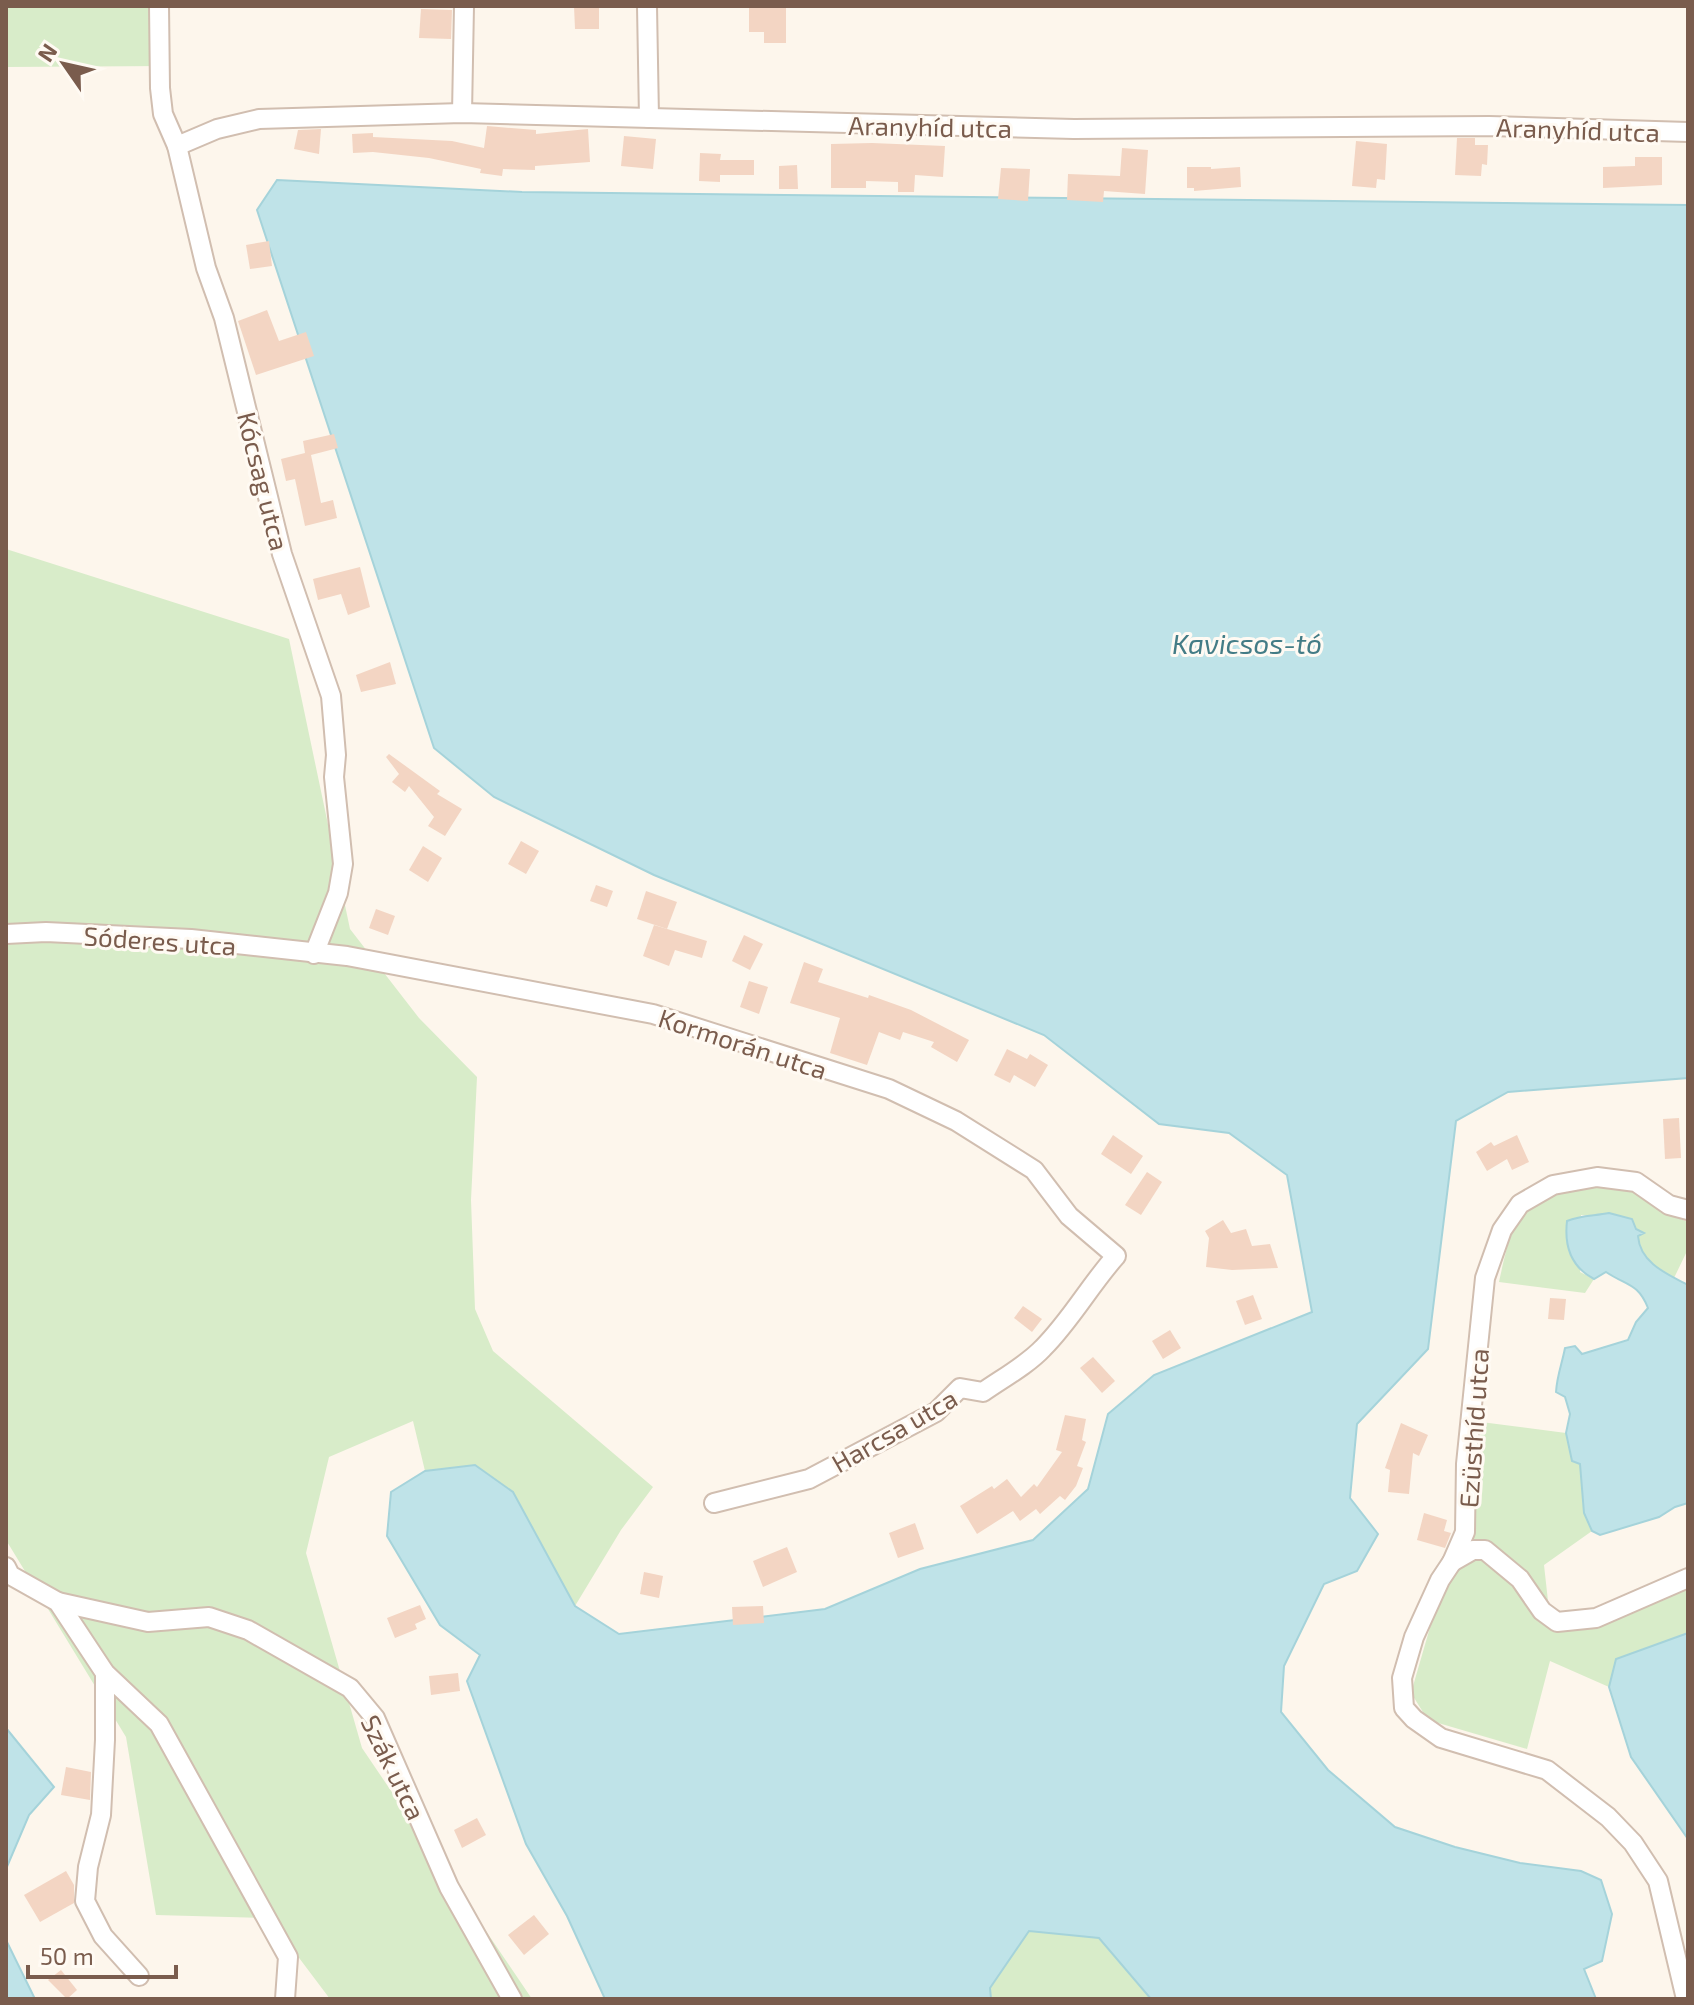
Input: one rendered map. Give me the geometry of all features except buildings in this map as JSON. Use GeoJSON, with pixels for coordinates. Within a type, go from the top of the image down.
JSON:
{"type":"FeatureCollection","features":[{"type":"Feature","properties":{"kind":"street","name":"Kócsag utca"},"geometry":{"type":"LineString","coordinates":[[159,6],[163,114],[177,146],[206,268],[224,318],[282,554],[331,696],[336,755],[334,777],[343,864],[338,893],[314,954]]}},
{"type":"Feature","properties":{"kind":"street"},"geometry":{"type":"LineString","coordinates":[[462,113],[464,6]]}},
{"type":"Feature","properties":{"kind":"street"},"geometry":{"type":"LineString","coordinates":[[647,6],[649,118]]}},
{"type":"Feature","properties":{"kind":"street","name":"Aranyhíd utca"},"geometry":{"type":"LineString","coordinates":[[177,146],[217,129],[259,119],[462,113],[1074,129],[1489,126],[1688,132]]}},
{"type":"Feature","properties":{"kind":"street","name":"Sóderes utca"},"geometry":{"type":"LineString","coordinates":[[6,934],[46,932],[191,939],[314,954]]}},
{"type":"Feature","properties":{"kind":"street","name":"Kormorán utca"},"geometry":{"type":"LineString","coordinates":[[314,954],[347,956],[653,1014],[889,1089],[956,1121],[1034,1170],[1069,1216],[1116,1256]]}},
{"type":"Feature","properties":{"kind":"street","name":"Ezüsthíd utca"},"geometry":{"type":"LineString","coordinates":[[1686,1999],[1658,1881],[1633,1843],[1608,1817],[1547,1770],[1441,1738],[1414,1719],[1404,1708],[1402,1678],[1414,1637],[1465,1532],[1466,1464],[1485,1278],[1502,1230],[1520,1204],[1553,1185],[1597,1177],[1636,1182],[1669,1205],[1688,1210]]}},
{"type":"Feature","properties":{"kind":"street","name":"Harcsa utca"},"geometry":{"type":"LineString","coordinates":[[714,1503],[809,1479],[936,1412],[960,1388],[983,1392],[1042,1350],[1116,1256]]}},
{"type":"Feature","properties":{"kind":"street"},"geometry":{"type":"LineString","coordinates":[[1452,1562],[1473,1550],[1485,1550],[1520,1579],[1542,1611],[1557,1622],[1596,1618],[1688,1578]]}},
{"type":"Feature","properties":{"kind":"street","name":"Szák utca"},"geometry":{"type":"LineString","coordinates":[[6,1567],[10,1575],[58,1602],[148,1622],[209,1617],[248,1630],[350,1688],[375,1718],[449,1887],[512,1999]]}},
{"type":"Feature","properties":{"kind":"street","name":"Szák utca"},"geometry":{"type":"LineString","coordinates":[[58,1602],[105,1673],[159,1724],[288,1957],[285,1999]]}},
{"type":"Feature","properties":{"kind":"street"},"geometry":{"type":"LineString","coordinates":[[105,1673],[101,1815],[88,1867],[85,1901],[103,1936],[139,1976]]}},
{"type":"Feature","properties":{"kind":"green space"},"geometry":{"type":"Polygon","coordinates":[[[6,6],[165,6],[167,66],[6,67],[6,6]]]}},
{"type":"Feature","properties":{"kind":"green space"},"geometry":{"type":"Polygon","coordinates":[[[6,549],[289,639],[350,929],[419,1018],[477,1077],[471,1200],[475,1309],[493,1351],[653,1487],[621,1530],[575,1606],[513,1492],[475,1466],[425,1471],[413,1421],[329,1457],[306,1553],[362,1748],[532,1999],[330,1999],[269,1918],[156,1915],[126,1737],[6,1540],[6,549]]]}},
{"type":"Feature","properties":{"kind":"green space"},"geometry":{"type":"Polygon","coordinates":[[[1596,1182],[1633,1190],[1667,1214],[1688,1222],[1688,1249],[1674,1278],[1657,1269],[1639,1248],[1636,1229],[1609,1213],[1581,1215],[1580,1272],[1594,1279],[1585,1293],[1499,1282],[1510,1238],[1525,1211],[1551,1194],[1596,1182]]]}},
{"type":"Feature","properties":{"kind":"green space"},"geometry":{"type":"Polygon","coordinates":[[[1481,1422],[1566,1433],[1580,1464],[1584,1513],[1592,1531],[1544,1565],[1551,1628],[1688,1587],[1688,1633],[1617,1659],[1609,1687],[1550,1661],[1527,1749],[1428,1720],[1411,1693],[1442,1586],[1474,1528],[1481,1422]]]}},
{"type":"Feature","properties":{"kind":"green space"},"geometry":{"type":"Polygon","coordinates":[[[1029,1931],[1099,1937],[1151,1999],[991,1999],[990,1988],[1029,1931]]]}},
{"type":"Feature","properties":{"kind":"water","name":"Kavicsos-tó"},"geometry":{"type":"Polygon","coordinates":[[[277,180],[522,192],[1688,205],[1688,1078],[1508,1092],[1456,1121],[1428,1349],[1357,1424],[1350,1498],[1378,1534],[1357,1571],[1324,1584],[1284,1666],[1281,1712],[1328,1770],[1395,1827],[1455,1847],[1520,1863],[1581,1871],[1601,1880],[1612,1914],[1602,1961],[1584,1969],[1596,1999],[1151,1999],[1099,1938],[1029,1931],[990,1988],[991,1999],[605,1999],[567,1916],[526,1844],[467,1681],[480,1655],[440,1625],[387,1536],[391,1492],[425,1471],[475,1465],[513,1492],[575,1606],[619,1634],[825,1609],[920,1569],[1033,1540],[1088,1489],[1108,1414],[1154,1375],[1312,1312],[1287,1175],[1229,1133],[1159,1124],[1044,1035],[654,875],[494,797],[434,748],[257,210],[277,180]]]}},
{"type":"Feature","properties":{"kind":"water"},"geometry":{"type":"Polygon","coordinates":[[[1609,1213],[1632,1219],[1636,1229],[1644,1233],[1638,1236],[1649,1260],[1663,1272],[1688,1285],[1688,1503],[1659,1517],[1600,1535],[1592,1531],[1584,1513],[1580,1464],[1572,1461],[1566,1433],[1570,1414],[1565,1397],[1556,1392],[1565,1348],[1575,1346],[1582,1354],[1628,1340],[1636,1322],[1648,1308],[1631,1286],[1606,1272],[1594,1279],[1586,1274],[1568,1248],[1567,1221],[1609,1213]]]}},
{"type":"Feature","properties":{"kind":"water"},"geometry":{"type":"Polygon","coordinates":[[[1688,1633],[1688,1839],[1631,1757],[1609,1687],[1616,1659],[1688,1633]]]}},
{"type":"Feature","properties":{"kind":"water"},"geometry":{"type":"Polygon","coordinates":[[[6,1728],[54,1787],[29,1815],[6,1869],[6,1728]]]}},
{"type":"Feature","properties":{"kind":"water"},"geometry":{"type":"Polygon","coordinates":[[[6,1940],[35,1999],[6,1999],[6,1940]]]}}]}
